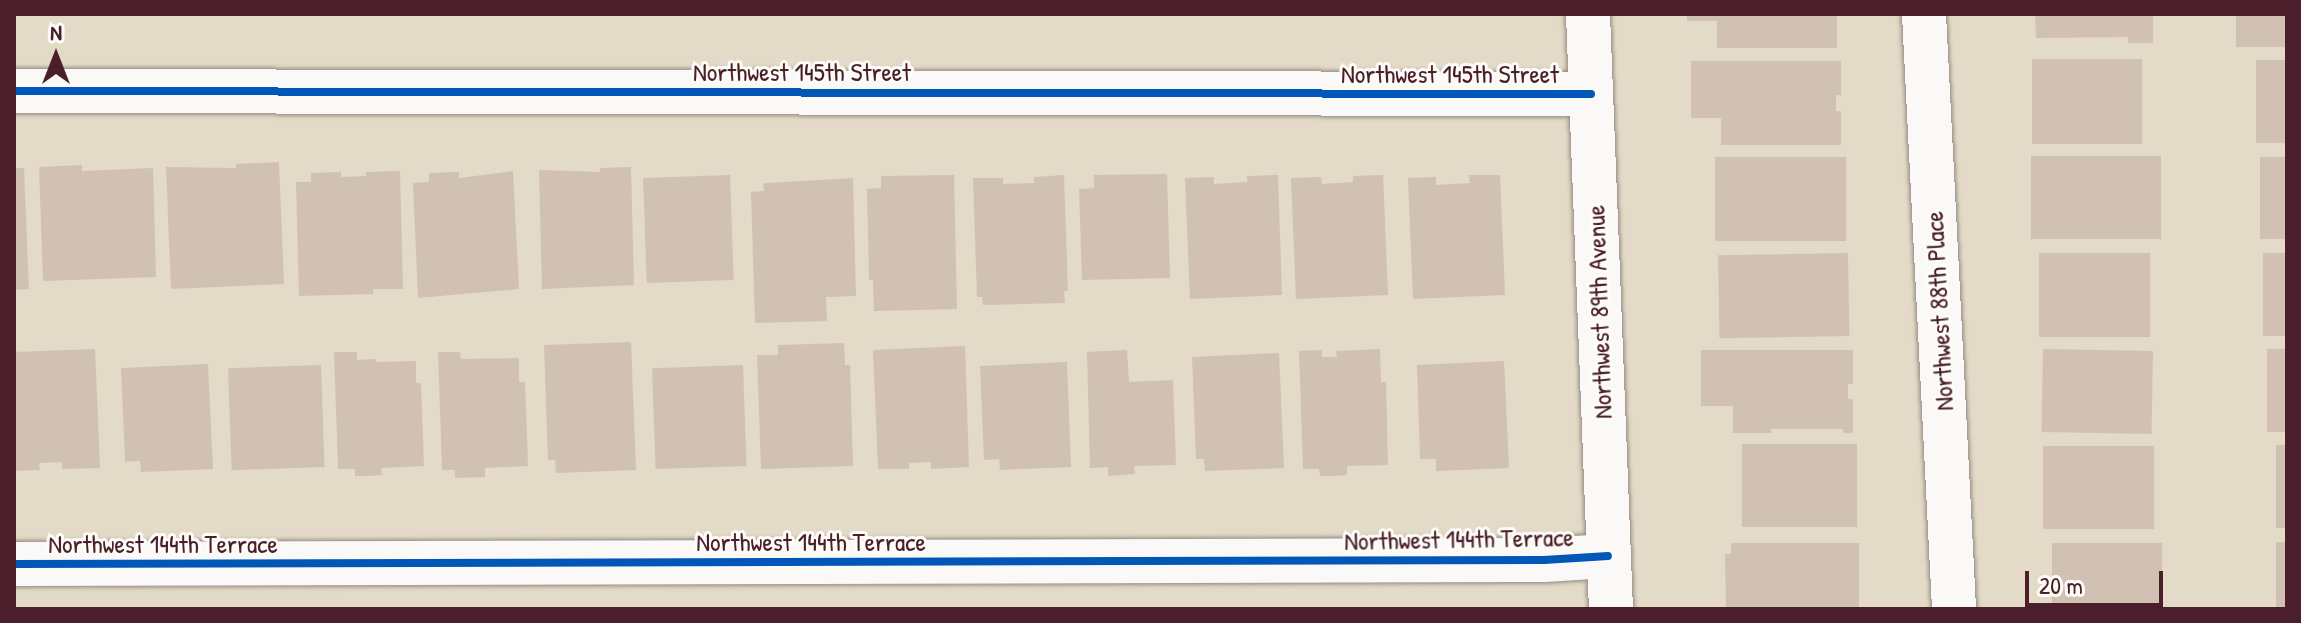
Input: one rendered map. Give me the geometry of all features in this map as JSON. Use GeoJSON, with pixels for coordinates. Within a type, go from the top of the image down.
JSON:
{"type":"FeatureCollection","features":[{"type":"Feature","properties":{"kind":"street","name":"Northwest 89th Avenue"},"geometry":{"type":"LineString","coordinates":[[1588,14],[1611,609]]}},
{"type":"Feature","properties":{"kind":"street","name":"Northwest 88th Place"},"geometry":{"type":"LineString","coordinates":[[1924,14],[1954,609]]}},
{"type":"Feature","properties":{"kind":"street","name":"Northwest 145th Street"},"geometry":{"type":"LineString","coordinates":[[14,91],[1591,94]]}},
{"type":"Feature","properties":{"kind":"street","name":"Northwest 144th Terrace"},"geometry":{"type":"LineString","coordinates":[[14,564],[1544,560],[1608,556]]}},
{"type":"Feature","properties":{"kind":"building"},"geometry":{"type":"Polygon","coordinates":[[[1687,14],[1837,14],[1837,48],[1717,48],[1717,21],[1687,21],[1687,14]]]}},
{"type":"Feature","properties":{"kind":"building"},"geometry":{"type":"Polygon","coordinates":[[[2035,14],[2153,14],[2153,43],[2128,43],[2128,37],[2036,38],[2035,14]]]}},
{"type":"Feature","properties":{"kind":"building"},"geometry":{"type":"Polygon","coordinates":[[[2236,14],[2287,14],[2287,47],[2236,47],[2236,14]]]}},
{"type":"Feature","properties":{"kind":"building"},"geometry":{"type":"Polygon","coordinates":[[[2032,59],[2142,59],[2142,144],[2032,144],[2032,59]]]}},
{"type":"Feature","properties":{"kind":"building"},"geometry":{"type":"Polygon","coordinates":[[[2256,60],[2287,60],[2287,143],[2256,143],[2256,60]]]}},
{"type":"Feature","properties":{"kind":"building"},"geometry":{"type":"Polygon","coordinates":[[[1691,61],[1841,61],[1841,95],[1836,95],[1836,111],[1841,111],[1841,145],[1721,145],[1721,118],[1691,118],[1691,61]]]}},
{"type":"Feature","properties":{"kind":"building"},"geometry":{"type":"Polygon","coordinates":[[[2031,156],[2161,156],[2161,239],[2031,239],[2031,156]]]}},
{"type":"Feature","properties":{"kind":"building"},"geometry":{"type":"Polygon","coordinates":[[[1715,157],[1846,157],[1846,241],[1715,241],[1715,157]]]}},
{"type":"Feature","properties":{"kind":"building"},"geometry":{"type":"Polygon","coordinates":[[[2260,157],[2287,157],[2287,239],[2260,239],[2260,157]]]}},
{"type":"Feature","properties":{"kind":"building"},"geometry":{"type":"Polygon","coordinates":[[[279,162],[284,284],[171,289],[166,167],[236,168],[236,164],[279,162]]]}},
{"type":"Feature","properties":{"kind":"building"},"geometry":{"type":"Polygon","coordinates":[[[82,165],[82,171],[153,168],[156,277],[43,281],[39,167],[82,165]]]}},
{"type":"Feature","properties":{"kind":"building"},"geometry":{"type":"Polygon","coordinates":[[[631,167],[634,285],[542,289],[539,170],[600,172],[600,168],[631,167]]]}},
{"type":"Feature","properties":{"kind":"building"},"geometry":{"type":"Polygon","coordinates":[[[14,168],[24,168],[29,289],[14,290],[14,168]]]}},
{"type":"Feature","properties":{"kind":"building"},"geometry":{"type":"Polygon","coordinates":[[[400,171],[403,289],[373,289],[373,294],[299,296],[296,182],[311,182],[311,173],[341,172],[341,177],[366,176],[366,172],[400,171]]]}},
{"type":"Feature","properties":{"kind":"building"},"geometry":{"type":"Polygon","coordinates":[[[513,171],[519,289],[418,298],[413,183],[429,182],[429,173],[459,172],[459,178],[513,171]]]}},
{"type":"Feature","properties":{"kind":"building"},"geometry":{"type":"Polygon","coordinates":[[[1167,174],[1170,278],[1082,280],[1079,189],[1094,188],[1094,175],[1167,174]]]}},
{"type":"Feature","properties":{"kind":"building"},"geometry":{"type":"Polygon","coordinates":[[[730,175],[734,280],[647,283],[643,178],[730,175]]]}},
{"type":"Feature","properties":{"kind":"building"},"geometry":{"type":"Polygon","coordinates":[[[954,175],[957,309],[874,311],[873,280],[869,280],[867,189],[881,188],[881,176],[954,175]]]}},
{"type":"Feature","properties":{"kind":"building"},"geometry":{"type":"Polygon","coordinates":[[[1064,175],[1068,291],[1064,291],[1065,303],[983,305],[982,297],[977,297],[973,178],[1003,178],[1003,184],[1034,183],[1034,177],[1064,175]]]}},
{"type":"Feature","properties":{"kind":"building"},"geometry":{"type":"Polygon","coordinates":[[[1278,175],[1282,295],[1190,299],[1185,178],[1214,177],[1214,184],[1247,182],[1247,176],[1278,175]]]}},
{"type":"Feature","properties":{"kind":"building"},"geometry":{"type":"Polygon","coordinates":[[[1383,175],[1388,295],[1296,299],[1291,178],[1321,177],[1322,184],[1353,182],[1353,176],[1383,175]]]}},
{"type":"Feature","properties":{"kind":"building"},"geometry":{"type":"Polygon","coordinates":[[[1469,175],[1500,175],[1505,295],[1413,299],[1408,178],[1436,177],[1436,185],[1470,183],[1469,175]]]}},
{"type":"Feature","properties":{"kind":"building"},"geometry":{"type":"Polygon","coordinates":[[[853,178],[856,296],[826,297],[827,321],[755,323],[751,192],[764,191],[763,184],[767,183],[853,178]]]}},
{"type":"Feature","properties":{"kind":"building"},"geometry":{"type":"Polygon","coordinates":[[[1848,253],[1849,336],[1719,338],[1718,255],[1848,253]]]}},
{"type":"Feature","properties":{"kind":"building"},"geometry":{"type":"Polygon","coordinates":[[[2039,253],[2150,253],[2150,337],[2039,337],[2039,253]]]}},
{"type":"Feature","properties":{"kind":"building"},"geometry":{"type":"Polygon","coordinates":[[[2263,253],[2287,253],[2287,336],[2263,336],[2263,253]]]}},
{"type":"Feature","properties":{"kind":"building"},"geometry":{"type":"Polygon","coordinates":[[[631,342],[636,470],[556,473],[555,460],[548,460],[544,345],[631,342]]]}},
{"type":"Feature","properties":{"kind":"building"},"geometry":{"type":"Polygon","coordinates":[[[844,343],[845,365],[850,365],[853,466],[761,469],[757,355],[778,355],[778,345],[844,343]]]}},
{"type":"Feature","properties":{"kind":"building"},"geometry":{"type":"Polygon","coordinates":[[[965,346],[969,467],[931,469],[931,462],[909,463],[909,469],[878,469],[873,350],[965,346]]]}},
{"type":"Feature","properties":{"kind":"building"},"geometry":{"type":"Polygon","coordinates":[[[95,349],[100,468],[62,469],[62,462],[39,463],[40,470],[14,471],[14,352],[95,349]]]}},
{"type":"Feature","properties":{"kind":"building"},"geometry":{"type":"Polygon","coordinates":[[[1380,349],[1381,382],[1386,382],[1388,465],[1347,466],[1347,475],[1334,476],[1320,476],[1319,469],[1303,469],[1299,351],[1322,350],[1322,357],[1337,357],[1336,351],[1380,349]]]}},
{"type":"Feature","properties":{"kind":"building"},"geometry":{"type":"Polygon","coordinates":[[[2043,349],[2153,351],[2152,434],[2042,432],[2043,349]]]}},
{"type":"Feature","properties":{"kind":"building"},"geometry":{"type":"Polygon","coordinates":[[[2267,349],[2287,349],[2287,432],[2267,432],[2267,349]]]}},
{"type":"Feature","properties":{"kind":"building"},"geometry":{"type":"Polygon","coordinates":[[[1127,350],[1129,382],[1173,380],[1176,465],[1134,466],[1135,474],[1108,476],[1108,467],[1090,468],[1087,352],[1127,350]]]}},
{"type":"Feature","properties":{"kind":"building"},"geometry":{"type":"Polygon","coordinates":[[[1701,350],[1853,350],[1853,384],[1848,384],[1848,399],[1853,399],[1853,433],[1843,433],[1843,429],[1771,429],[1771,433],[1733,433],[1733,406],[1701,406],[1701,350]]]}},
{"type":"Feature","properties":{"kind":"building"},"geometry":{"type":"Polygon","coordinates":[[[334,352],[357,352],[357,360],[416,361],[416,383],[421,383],[424,466],[381,468],[382,475],[368,476],[355,476],[355,469],[338,469],[334,352]]]}},
{"type":"Feature","properties":{"kind":"building"},"geometry":{"type":"Polygon","coordinates":[[[438,352],[460,352],[461,359],[519,358],[519,382],[525,382],[528,466],[485,468],[485,477],[455,478],[455,470],[442,470],[438,352]]]}},
{"type":"Feature","properties":{"kind":"building"},"geometry":{"type":"Polygon","coordinates":[[[1279,353],[1284,468],[1205,471],[1204,459],[1196,459],[1192,357],[1279,353]]]}},
{"type":"Feature","properties":{"kind":"building"},"geometry":{"type":"Polygon","coordinates":[[[1504,361],[1509,468],[1436,471],[1436,459],[1420,459],[1417,365],[1504,361]]]}},
{"type":"Feature","properties":{"kind":"building"},"geometry":{"type":"Polygon","coordinates":[[[1067,362],[1071,467],[1000,470],[999,459],[984,460],[980,366],[1067,362]]]}},
{"type":"Feature","properties":{"kind":"building"},"geometry":{"type":"Polygon","coordinates":[[[208,364],[213,469],[141,472],[140,461],[125,462],[121,368],[208,364]]]}},
{"type":"Feature","properties":{"kind":"building"},"geometry":{"type":"Polygon","coordinates":[[[321,365],[325,467],[232,470],[228,368],[321,365]]]}},
{"type":"Feature","properties":{"kind":"building"},"geometry":{"type":"Polygon","coordinates":[[[743,365],[747,466],[656,469],[652,368],[743,365]]]}},
{"type":"Feature","properties":{"kind":"building"},"geometry":{"type":"Polygon","coordinates":[[[1742,444],[1857,444],[1857,527],[1742,527],[1742,444]]]}},
{"type":"Feature","properties":{"kind":"building"},"geometry":{"type":"Polygon","coordinates":[[[2276,445],[2287,445],[2287,528],[2276,528],[2276,445]]]}},
{"type":"Feature","properties":{"kind":"building"},"geometry":{"type":"Polygon","coordinates":[[[2043,446],[2154,446],[2154,529],[2043,529],[2043,446]]]}},
{"type":"Feature","properties":{"kind":"building"},"geometry":{"type":"Polygon","coordinates":[[[2276,542],[2287,542],[2287,609],[2276,609],[2276,542]]]}},
{"type":"Feature","properties":{"kind":"building"},"geometry":{"type":"Polygon","coordinates":[[[1731,543],[1859,543],[1859,609],[1726,609],[1725,554],[1731,554],[1731,543]]]}},
{"type":"Feature","properties":{"kind":"building"},"geometry":{"type":"Polygon","coordinates":[[[2052,543],[2162,543],[2162,609],[2052,609],[2052,543]]]}},
{"type":"Feature","properties":{"kind":"cycle path"},"geometry":{"type":"LineString","coordinates":[[14,91],[1591,94]]}},
{"type":"Feature","properties":{"kind":"cycle path"},"geometry":{"type":"LineString","coordinates":[[14,564],[1544,560],[1608,556]]}}]}
